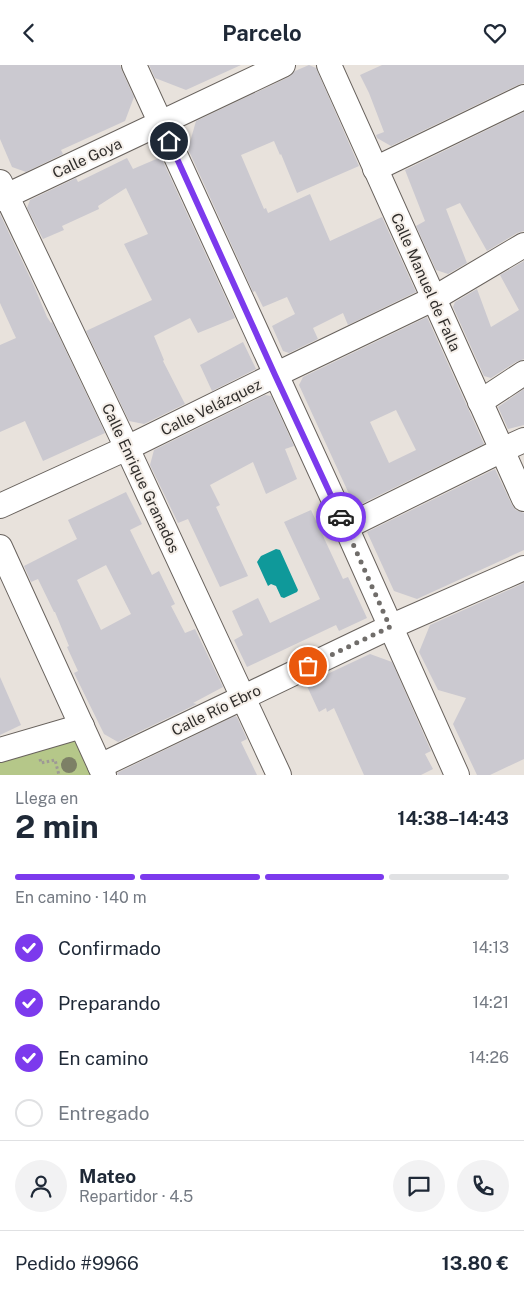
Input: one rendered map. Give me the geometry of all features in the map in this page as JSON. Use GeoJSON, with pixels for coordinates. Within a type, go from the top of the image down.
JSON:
{"type":"FeatureCollection","features":[{"type":"Feature","properties":{"kind":"street"},"geometry":{"type":"LineString","coordinates":[[134,65],[346,527],[457,775]]}},
{"type":"Feature","properties":{"kind":"street","name":"Calle Goya"},"geometry":{"type":"LineString","coordinates":[[2,192],[161,123],[283,65]]}},
{"type":"Feature","properties":{"kind":"street","name":"Calle Manuel de Falla"},"geometry":{"type":"LineString","coordinates":[[329,65],[524,499]]}},
{"type":"Feature","properties":{"kind":"street"},"geometry":{"type":"LineString","coordinates":[[375,169],[524,97]]}},
{"type":"Feature","properties":{"kind":"street","name":"Calle Enrique Granados"},"geometry":{"type":"LineString","coordinates":[[2,192],[127,448],[278,775]]}},
{"type":"Feature","properties":{"kind":"street","name":"Calle Velázquez"},"geometry":{"type":"LineString","coordinates":[[0,506],[127,448],[433,299],[524,245]]}},
{"type":"Feature","properties":{"kind":"street"},"geometry":{"type":"LineString","coordinates":[[480,402],[524,373]]}},
{"type":"Feature","properties":{"kind":"street"},"geometry":{"type":"LineString","coordinates":[[346,527],[524,440]]}},
{"type":"Feature","properties":{"kind":"street"},"geometry":{"type":"LineString","coordinates":[[0,547],[102,771]]}},
{"type":"Feature","properties":{"kind":"street","name":"Calle Río Ebro"},"geometry":{"type":"LineString","coordinates":[[102,771],[243,697],[390,627],[524,568]]}},
{"type":"Feature","properties":{"kind":"street"},"geometry":{"type":"LineString","coordinates":[[0,749],[82,726]]}},
{"type":"Feature","properties":{"kind":"green space"},"geometry":{"type":"Polygon","coordinates":[[[82,726],[104,775],[0,775],[0,750],[82,726]]]}},
{"type":"Feature","properties":{"kind":"water"},"geometry":{"type":"Polygon","coordinates":[[[276,549],[280,550],[298,590],[284,598],[281,597],[276,586],[271,584],[268,586],[257,562],[261,556],[276,549]]]}},
{"type":"Feature","properties":{"kind":"building"},"geometry":{"type":"Polygon","coordinates":[[[0,65],[120,65],[134,97],[125,121],[61,150],[63,154],[26,172],[12,167],[0,139],[0,65]]]}},
{"type":"Feature","properties":{"kind":"building"},"geometry":{"type":"Polygon","coordinates":[[[149,65],[241,65],[186,90],[155,78],[149,65]]]}},
{"type":"Feature","properties":{"kind":"building"},"geometry":{"type":"Polygon","coordinates":[[[309,65],[316,68],[359,166],[297,193],[274,141],[241,155],[264,209],[266,208],[268,213],[310,194],[330,241],[382,217],[416,292],[348,325],[343,313],[313,328],[318,339],[289,353],[283,351],[272,326],[295,314],[287,297],[263,307],[255,291],[253,292],[188,149],[196,121],[289,77],[295,71],[309,65]]]}},
{"type":"Feature","properties":{"kind":"building"},"geometry":{"type":"Polygon","coordinates":[[[382,65],[524,65],[524,83],[391,146],[377,138],[376,135],[384,132],[360,75],[382,65]]]}},
{"type":"Feature","properties":{"kind":"building"},"geometry":{"type":"Polygon","coordinates":[[[524,112],[524,231],[517,233],[487,251],[460,203],[446,209],[467,263],[448,274],[436,270],[416,226],[425,221],[405,170],[524,112]]]}},
{"type":"Feature","properties":{"kind":"building"},"geometry":{"type":"Polygon","coordinates":[[[161,157],[235,318],[198,333],[190,318],[154,336],[163,361],[185,404],[144,424],[129,421],[86,331],[152,300],[124,244],[148,234],[126,188],[98,206],[99,209],[62,226],[64,230],[43,239],[27,208],[30,200],[76,178],[78,182],[127,158],[133,169],[161,157]]]}},
{"type":"Feature","properties":{"kind":"building"},"geometry":{"type":"Polygon","coordinates":[[[0,214],[47,317],[52,322],[105,433],[43,461],[25,421],[0,432],[0,345],[16,338],[0,303],[0,214]]]}},
{"type":"Feature","properties":{"kind":"building"},"geometry":{"type":"Polygon","coordinates":[[[524,261],[524,359],[491,378],[484,376],[453,307],[455,302],[477,289],[491,327],[519,310],[500,275],[524,261]]]}},
{"type":"Feature","properties":{"kind":"building"},"geometry":{"type":"Polygon","coordinates":[[[427,317],[484,444],[355,507],[299,385],[303,377],[427,317]],[[396,410],[370,422],[389,463],[416,450],[396,410]]]}},
{"type":"Feature","properties":{"kind":"building"},"geometry":{"type":"Polygon","coordinates":[[[243,342],[256,369],[212,391],[200,365],[243,342]]]}},
{"type":"Feature","properties":{"kind":"building"},"geometry":{"type":"Polygon","coordinates":[[[524,389],[524,425],[508,429],[498,407],[524,389]]]}},
{"type":"Feature","properties":{"kind":"building"},"geometry":{"type":"Polygon","coordinates":[[[265,395],[271,396],[294,446],[285,449],[297,479],[266,494],[253,462],[210,485],[220,505],[216,507],[248,576],[220,587],[188,519],[178,523],[150,465],[154,450],[265,395]]]}},
{"type":"Feature","properties":{"kind":"building"},"geometry":{"type":"Polygon","coordinates":[[[495,469],[512,505],[516,510],[524,513],[524,550],[417,599],[394,591],[367,532],[495,469]]]}},
{"type":"Feature","properties":{"kind":"building"},"geometry":{"type":"Polygon","coordinates":[[[126,492],[142,524],[130,530],[152,575],[159,571],[175,604],[171,606],[185,633],[195,629],[223,687],[193,703],[197,704],[118,742],[104,734],[74,673],[78,671],[67,647],[69,646],[55,612],[38,579],[31,582],[24,566],[77,539],[68,520],[126,492]],[[106,565],[77,580],[101,630],[131,614],[106,565]]]}},
{"type":"Feature","properties":{"kind":"building"},"geometry":{"type":"Polygon","coordinates":[[[311,510],[343,579],[348,577],[367,618],[339,631],[336,625],[247,667],[234,640],[243,635],[232,611],[258,598],[270,623],[320,599],[284,522],[311,510]]]}},
{"type":"Feature","properties":{"kind":"building"},"geometry":{"type":"Polygon","coordinates":[[[524,583],[524,759],[490,775],[477,775],[453,724],[466,698],[438,690],[419,652],[430,625],[524,583]]]}},
{"type":"Feature","properties":{"kind":"building"},"geometry":{"type":"Polygon","coordinates":[[[370,654],[392,662],[431,751],[425,754],[433,769],[421,775],[364,775],[334,708],[327,712],[326,708],[319,712],[306,684],[370,654]]]}},
{"type":"Feature","properties":{"kind":"building"},"geometry":{"type":"Polygon","coordinates":[[[0,677],[21,725],[0,735],[0,677]]]}},
{"type":"Feature","properties":{"kind":"building"},"geometry":{"type":"Polygon","coordinates":[[[235,716],[247,739],[241,742],[257,775],[118,775],[117,773],[235,716]]]}},
{"type":"Feature","properties":{"kind":"way so far"},"geometry":{"type":"LineString","coordinates":[[308,666],[390,627],[341,517]]}},
{"type":"Feature","properties":{"kind":"route"},"geometry":{"type":"LineString","coordinates":[[169,141],[341,517]]}}]}
